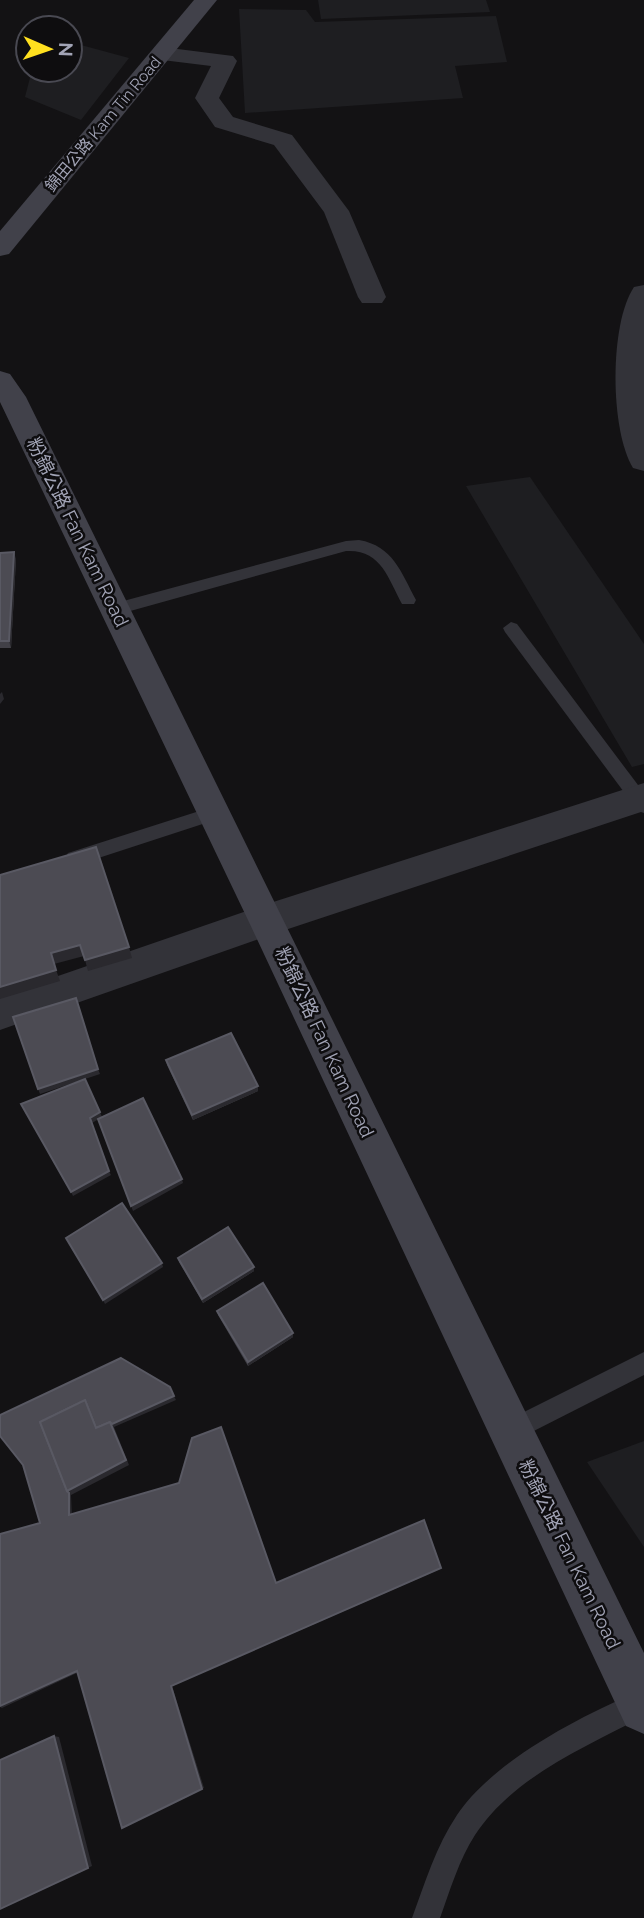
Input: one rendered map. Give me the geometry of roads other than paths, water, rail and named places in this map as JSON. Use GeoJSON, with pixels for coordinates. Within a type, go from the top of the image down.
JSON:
{"type":"FeatureCollection","features":[{"type":"Feature","properties":{"kind":"main road","name":"錦田公路 Kam Tin Road"},"geometry":{"type":"LineString","coordinates":[[0,248],[206,0]]}},
{"type":"Feature","properties":{"kind":"main road","name":"粉錦公路 Fan Kam Road"},"geometry":{"type":"LineString","coordinates":[[0,380],[12,397],[267,920],[643,1705]]}},
{"type":"Feature","properties":{"kind":"street"},"geometry":{"type":"LineString","coordinates":[[162,54],[225,61],[207,98],[224,122],[283,140],[336,211],[372,297]]}},
{"type":"Feature","properties":{"kind":"street"},"geometry":{"type":"LineString","coordinates":[[644,293],[632,329],[628,367],[633,420],[644,461]]}},
{"type":"Feature","properties":{"kind":"street"},"geometry":{"type":"LineString","coordinates":[[0,1013],[267,920],[643,800]]}},
{"type":"Feature","properties":{"kind":"lane"},"geometry":{"type":"LineString","coordinates":[[116,609],[346,546],[366,544],[381,553],[408,600]]}},
{"type":"Feature","properties":{"kind":"lane"},"geometry":{"type":"LineString","coordinates":[[510,628],[643,800]]}},
{"type":"Feature","properties":{"kind":"lane"},"geometry":{"type":"LineString","coordinates":[[53,864],[215,813]]}},
{"type":"Feature","properties":{"kind":"lane"},"geometry":{"type":"LineString","coordinates":[[510,1431],[644,1363]]}},
{"type":"Feature","properties":{"kind":"lane"},"geometry":{"type":"LineString","coordinates":[[426,1918],[451,1852],[472,1816],[492,1794],[513,1774],[643,1705]]}}]}
